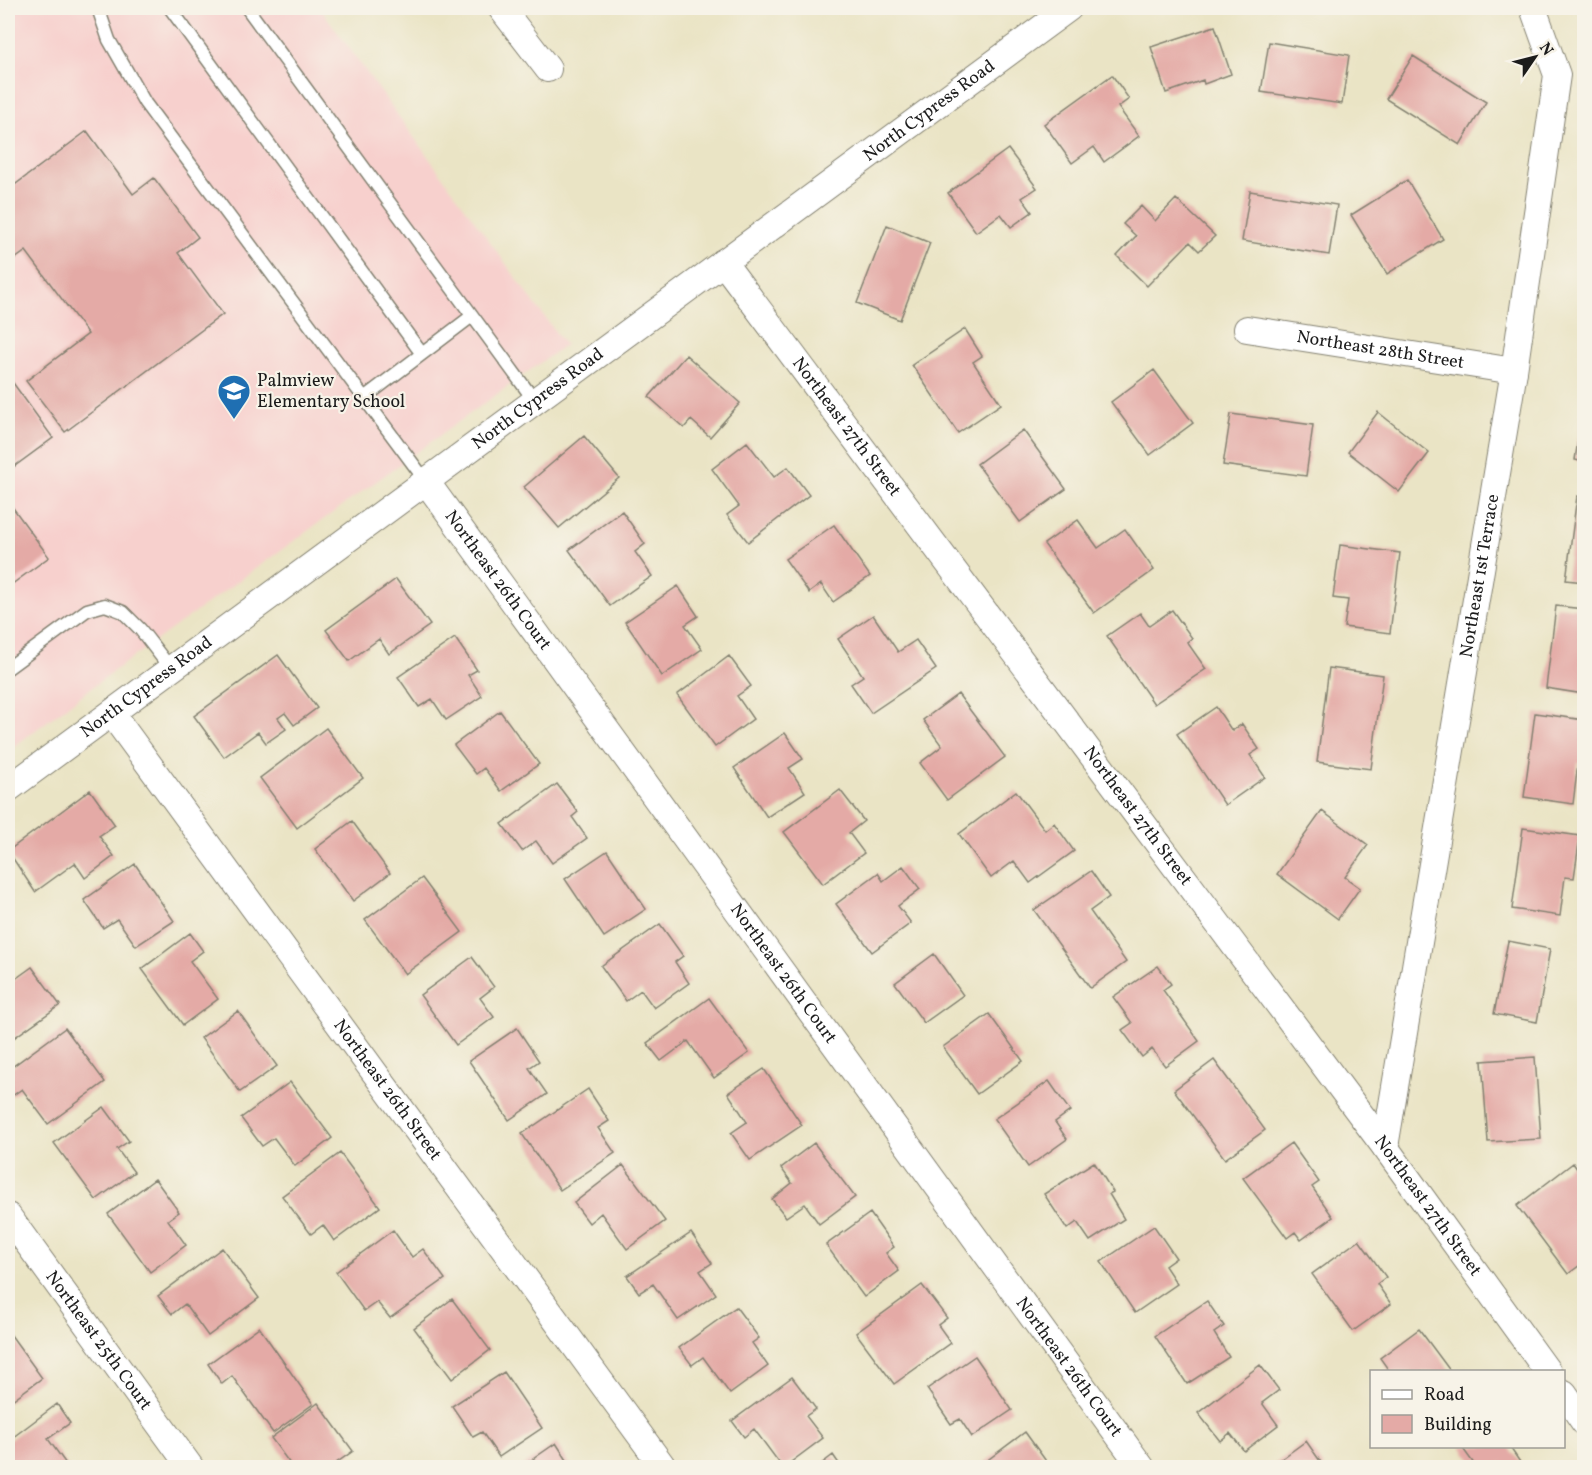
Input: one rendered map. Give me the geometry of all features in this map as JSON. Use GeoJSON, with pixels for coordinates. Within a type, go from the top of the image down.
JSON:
{"type":"FeatureCollection","features":[{"type":"Feature","properties":{"kind":"street"},"geometry":{"type":"LineString","coordinates":[[501,8],[548,69]]}},
{"type":"Feature","properties":{"kind":"street","name":"North Cypress Road"},"geometry":{"type":"LineString","coordinates":[[8,789],[1069,8]]}},
{"type":"Feature","properties":{"kind":"street","name":"Northeast 1st Terrace"},"geometry":{"type":"LineString","coordinates":[[1385,1147],[1514,371],[1557,75],[1533,8]]}},
{"type":"Feature","properties":{"kind":"street","name":"Northeast 27th Street"},"geometry":{"type":"LineString","coordinates":[[723,262],[1385,1147],[1547,1370]]}},
{"type":"Feature","properties":{"kind":"street","name":"Northeast 28th Street"},"geometry":{"type":"LineString","coordinates":[[1247,329],[1514,371]]}},
{"type":"Feature","properties":{"kind":"street","name":"Northeast 26th Court"},"geometry":{"type":"LineString","coordinates":[[425,480],[1142,1467]]}},
{"type":"Feature","properties":{"kind":"street","name":"Northeast 26th Street"},"geometry":{"type":"LineString","coordinates":[[112,714],[664,1467]]}},
{"type":"Feature","properties":{"kind":"street","name":"Northeast 25th Court"},"geometry":{"type":"LineString","coordinates":[[8,1216],[191,1467]]}},
{"type":"Feature","properties":{"kind":"street"},"geometry":{"type":"LineString","coordinates":[[1565,1396],[1584,1422]]}},
{"type":"Feature","properties":{"kind":"lane"},"geometry":{"type":"LineString","coordinates":[[98,8],[109,40],[145,103],[425,480]]}},
{"type":"Feature","properties":{"kind":"lane"},"geometry":{"type":"LineString","coordinates":[[170,8],[422,354]]}},
{"type":"Feature","properties":{"kind":"lane"},"geometry":{"type":"LineString","coordinates":[[246,8],[534,400]]}},
{"type":"Feature","properties":{"kind":"lane"},"geometry":{"type":"LineString","coordinates":[[364,398],[472,316]]}},
{"type":"Feature","properties":{"kind":"lane"},"geometry":{"type":"LineString","coordinates":[[8,668],[87,610],[105,605],[123,612],[140,629],[171,669]]}},
{"type":"Feature","properties":{"kind":"shaded area","name":"Palmview Elementary School"},"geometry":{"type":"Polygon","coordinates":[[[8,8],[320,8],[565,345],[111,673],[8,751],[8,8]]]}},
{"type":"Feature","properties":{"kind":"building"},"geometry":{"type":"Polygon","coordinates":[[[1215,26],[1231,74],[1204,84],[1203,80],[1166,93],[1151,47],[1215,26]]]}},
{"type":"Feature","properties":{"kind":"building"},"geometry":{"type":"Polygon","coordinates":[[[1269,42],[1349,55],[1342,104],[1261,92],[1269,42]]]}},
{"type":"Feature","properties":{"kind":"building"},"geometry":{"type":"Polygon","coordinates":[[[1413,56],[1486,102],[1460,145],[1386,99],[1413,56]]]}},
{"type":"Feature","properties":{"kind":"building"},"geometry":{"type":"Polygon","coordinates":[[[1112,75],[1129,99],[1118,107],[1139,136],[1104,162],[1094,147],[1072,163],[1044,124],[1112,75]]]}},
{"type":"Feature","properties":{"kind":"building"},"geometry":{"type":"Polygon","coordinates":[[[87,131],[133,194],[154,178],[198,237],[178,253],[223,314],[65,432],[26,381],[88,334],[26,251],[8,264],[8,190],[87,131]]]}},
{"type":"Feature","properties":{"kind":"building"},"geometry":{"type":"Polygon","coordinates":[[[1008,149],[1037,188],[1022,198],[1032,212],[1011,227],[1001,214],[976,232],[948,193],[1008,149]]]}},
{"type":"Feature","properties":{"kind":"building"},"geometry":{"type":"Polygon","coordinates":[[[1407,180],[1443,239],[1387,274],[1351,215],[1407,180]]]}},
{"type":"Feature","properties":{"kind":"building"},"geometry":{"type":"Polygon","coordinates":[[[1250,191],[1337,205],[1329,255],[1242,241],[1250,191]]]}},
{"type":"Feature","properties":{"kind":"building"},"geometry":{"type":"Polygon","coordinates":[[[1176,199],[1215,236],[1199,251],[1190,242],[1147,286],[1117,256],[1136,236],[1123,224],[1141,206],[1155,221],[1176,199]]]}},
{"type":"Feature","properties":{"kind":"building"},"geometry":{"type":"Polygon","coordinates":[[[887,225],[930,243],[900,320],[857,303],[887,225]]]}},
{"type":"Feature","properties":{"kind":"building"},"geometry":{"type":"Polygon","coordinates":[[[965,329],[982,356],[973,362],[1001,404],[958,433],[912,365],[965,329]]]}},
{"type":"Feature","properties":{"kind":"building"},"geometry":{"type":"Polygon","coordinates":[[[686,355],[740,403],[710,437],[691,420],[684,428],[649,397],[686,355]]]}},
{"type":"Feature","properties":{"kind":"building"},"geometry":{"type":"Polygon","coordinates":[[[1154,370],[1193,423],[1150,455],[1111,402],[1154,370]]]}},
{"type":"Feature","properties":{"kind":"building"},"geometry":{"type":"Polygon","coordinates":[[[8,376],[53,438],[8,471],[8,376]]]}},
{"type":"Feature","properties":{"kind":"building"},"geometry":{"type":"Polygon","coordinates":[[[1584,408],[1584,462],[1575,460],[1584,408]]]}},
{"type":"Feature","properties":{"kind":"building"},"geometry":{"type":"Polygon","coordinates":[[[1378,412],[1429,453],[1399,492],[1348,452],[1378,412]]]}},
{"type":"Feature","properties":{"kind":"building"},"geometry":{"type":"Polygon","coordinates":[[[1231,414],[1313,425],[1306,476],[1223,465],[1231,414]]]}},
{"type":"Feature","properties":{"kind":"building"},"geometry":{"type":"Polygon","coordinates":[[[1023,430],[1066,489],[1020,522],[977,464],[1023,430]]]}},
{"type":"Feature","properties":{"kind":"building"},"geometry":{"type":"Polygon","coordinates":[[[584,436],[619,478],[559,528],[524,487],[584,436]]]}},
{"type":"Feature","properties":{"kind":"building"},"geometry":{"type":"Polygon","coordinates":[[[747,442],[774,477],[788,467],[809,495],[748,542],[727,515],[739,506],[712,469],[747,442]]]}},
{"type":"Feature","properties":{"kind":"building"},"geometry":{"type":"Polygon","coordinates":[[[1577,496],[1584,497],[1584,582],[1566,580],[1577,496]]]}},
{"type":"Feature","properties":{"kind":"building"},"geometry":{"type":"Polygon","coordinates":[[[8,501],[49,557],[8,587],[8,501]]]}},
{"type":"Feature","properties":{"kind":"building"},"geometry":{"type":"Polygon","coordinates":[[[622,511],[645,544],[635,552],[652,576],[610,606],[569,550],[622,511]]]}},
{"type":"Feature","properties":{"kind":"building"},"geometry":{"type":"Polygon","coordinates":[[[1078,520],[1098,548],[1125,529],[1154,570],[1094,613],[1044,544],[1078,520]]]}},
{"type":"Feature","properties":{"kind":"building"},"geometry":{"type":"Polygon","coordinates":[[[834,525],[870,576],[833,602],[821,584],[809,593],[785,559],[834,525]]]}},
{"type":"Feature","properties":{"kind":"building"},"geometry":{"type":"Polygon","coordinates":[[[1340,545],[1400,553],[1390,633],[1344,627],[1348,600],[1333,598],[1340,545]]]}},
{"type":"Feature","properties":{"kind":"building"},"geometry":{"type":"Polygon","coordinates":[[[396,579],[430,625],[389,654],[379,639],[349,661],[326,630],[396,579]]]}},
{"type":"Feature","properties":{"kind":"building"},"geometry":{"type":"Polygon","coordinates":[[[678,586],[698,616],[685,625],[702,649],[662,676],[625,622],[678,586]]]}},
{"type":"Feature","properties":{"kind":"building"},"geometry":{"type":"Polygon","coordinates":[[[1556,606],[1584,609],[1584,694],[1546,688],[1556,606]]]}},
{"type":"Feature","properties":{"kind":"building"},"geometry":{"type":"Polygon","coordinates":[[[1172,610],[1192,638],[1187,642],[1206,669],[1154,704],[1107,636],[1140,613],[1149,626],[1172,610]]]}},
{"type":"Feature","properties":{"kind":"building"},"geometry":{"type":"Polygon","coordinates":[[[873,615],[898,652],[916,640],[936,669],[871,713],[851,684],[863,676],[838,639],[873,615]]]}},
{"type":"Feature","properties":{"kind":"building"},"geometry":{"type":"Polygon","coordinates":[[[455,638],[477,670],[468,675],[482,696],[446,720],[432,699],[419,707],[398,677],[455,638]]]}},
{"type":"Feature","properties":{"kind":"building"},"geometry":{"type":"Polygon","coordinates":[[[278,655],[317,708],[294,725],[285,713],[278,718],[286,729],[266,743],[258,732],[224,757],[194,716],[278,655]]]}},
{"type":"Feature","properties":{"kind":"building"},"geometry":{"type":"Polygon","coordinates":[[[729,656],[751,686],[737,696],[753,719],[715,747],[677,695],[729,656]]]}},
{"type":"Feature","properties":{"kind":"building"},"geometry":{"type":"Polygon","coordinates":[[[1329,668],[1383,675],[1371,769],[1317,762],[1329,668]]]}},
{"type":"Feature","properties":{"kind":"building"},"geometry":{"type":"Polygon","coordinates":[[[958,694],[1005,757],[947,800],[920,763],[942,746],[923,720],[958,694]]]}},
{"type":"Feature","properties":{"kind":"building"},"geometry":{"type":"Polygon","coordinates":[[[1216,707],[1232,731],[1242,724],[1259,749],[1250,755],[1265,777],[1225,805],[1177,734],[1216,707]]]}},
{"type":"Feature","properties":{"kind":"building"},"geometry":{"type":"Polygon","coordinates":[[[500,711],[539,764],[501,791],[484,768],[476,774],[454,745],[500,711]]]}},
{"type":"Feature","properties":{"kind":"building"},"geometry":{"type":"Polygon","coordinates":[[[1535,713],[1584,720],[1584,764],[1578,763],[1573,804],[1524,797],[1535,713]]]}},
{"type":"Feature","properties":{"kind":"building"},"geometry":{"type":"Polygon","coordinates":[[[326,728],[363,778],[297,828],[260,778],[326,728]]]}},
{"type":"Feature","properties":{"kind":"building"},"geometry":{"type":"Polygon","coordinates":[[[785,733],[803,759],[789,768],[805,792],[767,817],[734,768],[785,733]]]}},
{"type":"Feature","properties":{"kind":"building"},"geometry":{"type":"Polygon","coordinates":[[[557,784],[578,812],[572,817],[587,838],[552,863],[536,841],[522,851],[502,824],[557,784]]]}},
{"type":"Feature","properties":{"kind":"building"},"geometry":{"type":"Polygon","coordinates":[[[90,790],[115,825],[99,836],[114,856],[85,878],[75,863],[35,892],[8,851],[90,790]]]}},
{"type":"Feature","properties":{"kind":"building"},"geometry":{"type":"Polygon","coordinates":[[[840,790],[864,821],[849,833],[864,853],[823,884],[784,832],[840,790]]]}},
{"type":"Feature","properties":{"kind":"building"},"geometry":{"type":"Polygon","coordinates":[[[1016,791],[1045,830],[1054,823],[1074,851],[1030,883],[1014,861],[991,878],[959,834],[1016,791]]]}},
{"type":"Feature","properties":{"kind":"building"},"geometry":{"type":"Polygon","coordinates":[[[1322,811],[1368,845],[1345,877],[1360,888],[1338,919],[1277,874],[1322,811]]]}},
{"type":"Feature","properties":{"kind":"building"},"geometry":{"type":"Polygon","coordinates":[[[352,821],[390,873],[353,901],[315,849],[352,821]]]}},
{"type":"Feature","properties":{"kind":"building"},"geometry":{"type":"Polygon","coordinates":[[[1523,828],[1580,836],[1574,878],[1565,877],[1560,916],[1512,909],[1523,828]]]}},
{"type":"Feature","properties":{"kind":"building"},"geometry":{"type":"Polygon","coordinates":[[[607,851],[646,909],[604,937],[565,879],[607,851]]]}},
{"type":"Feature","properties":{"kind":"building"},"geometry":{"type":"Polygon","coordinates":[[[135,864],[174,921],[136,946],[117,919],[103,928],[84,900],[135,864]]]}},
{"type":"Feature","properties":{"kind":"building"},"geometry":{"type":"Polygon","coordinates":[[[903,866],[920,889],[898,906],[911,923],[872,952],[836,904],[878,873],[883,881],[903,866]]]}},
{"type":"Feature","properties":{"kind":"building"},"geometry":{"type":"Polygon","coordinates":[[[1091,871],[1109,897],[1090,911],[1126,962],[1090,988],[1034,910],[1091,871]]]}},
{"type":"Feature","properties":{"kind":"building"},"geometry":{"type":"Polygon","coordinates":[[[422,878],[462,932],[405,974],[365,920],[422,878]]]}},
{"type":"Feature","properties":{"kind":"building"},"geometry":{"type":"Polygon","coordinates":[[[660,924],[683,956],[675,962],[689,983],[654,1008],[641,990],[626,1001],[601,966],[660,924]]]}},
{"type":"Feature","properties":{"kind":"building"},"geometry":{"type":"Polygon","coordinates":[[[190,933],[203,951],[190,961],[218,999],[183,1025],[142,969],[190,933]]]}},
{"type":"Feature","properties":{"kind":"building"},"geometry":{"type":"Polygon","coordinates":[[[1508,941],[1550,949],[1537,1022],[1494,1014],[1508,941]]]}},
{"type":"Feature","properties":{"kind":"building"},"geometry":{"type":"Polygon","coordinates":[[[934,954],[963,995],[924,1023],[895,983],[934,954]]]}},
{"type":"Feature","properties":{"kind":"building"},"geometry":{"type":"Polygon","coordinates":[[[472,957],[494,987],[480,998],[494,1017],[456,1045],[420,995],[472,957]]]}},
{"type":"Feature","properties":{"kind":"building"},"geometry":{"type":"Polygon","coordinates":[[[1158,966],[1171,984],[1163,990],[1199,1041],[1165,1066],[1152,1049],[1142,1057],[1122,1030],[1132,1023],[1113,997],[1158,966]]]}},
{"type":"Feature","properties":{"kind":"building"},"geometry":{"type":"Polygon","coordinates":[[[32,967],[60,1005],[8,1042],[8,977],[11,982],[32,967]]]}},
{"type":"Feature","properties":{"kind":"building"},"geometry":{"type":"Polygon","coordinates":[[[709,998],[749,1053],[714,1078],[688,1041],[661,1061],[647,1043],[709,998]]]}},
{"type":"Feature","properties":{"kind":"building"},"geometry":{"type":"Polygon","coordinates":[[[238,1011],[277,1066],[240,1092],[201,1038],[238,1011]]]}},
{"type":"Feature","properties":{"kind":"building"},"geometry":{"type":"Polygon","coordinates":[[[989,1014],[1023,1061],[977,1094],[943,1047],[989,1014]]]}},
{"type":"Feature","properties":{"kind":"building"},"geometry":{"type":"Polygon","coordinates":[[[65,1028],[105,1082],[48,1124],[22,1089],[12,1096],[8,1090],[8,1070],[65,1028]]]}},
{"type":"Feature","properties":{"kind":"building"},"geometry":{"type":"Polygon","coordinates":[[[517,1028],[539,1061],[529,1068],[547,1094],[509,1120],[469,1061],[517,1028]]]}},
{"type":"Feature","properties":{"kind":"building"},"geometry":{"type":"Polygon","coordinates":[[[1535,1057],[1541,1139],[1488,1142],[1482,1061],[1535,1057]]]}},
{"type":"Feature","properties":{"kind":"building"},"geometry":{"type":"Polygon","coordinates":[[[1214,1060],[1265,1130],[1225,1159],[1174,1090],[1214,1060]]]}},
{"type":"Feature","properties":{"kind":"building"},"geometry":{"type":"Polygon","coordinates":[[[764,1069],[802,1125],[750,1160],[731,1133],[747,1122],[728,1093],[764,1069]]]}},
{"type":"Feature","properties":{"kind":"building"},"geometry":{"type":"Polygon","coordinates":[[[1049,1081],[1070,1111],[1055,1122],[1067,1139],[1028,1167],[994,1119],[1049,1081]]]}},
{"type":"Feature","properties":{"kind":"building"},"geometry":{"type":"Polygon","coordinates":[[[290,1082],[332,1138],[295,1166],[274,1138],[262,1146],[241,1118],[290,1082]]]}},
{"type":"Feature","properties":{"kind":"building"},"geometry":{"type":"Polygon","coordinates":[[[588,1089],[609,1121],[598,1128],[615,1153],[560,1190],[522,1134],[588,1089]]]}},
{"type":"Feature","properties":{"kind":"building"},"geometry":{"type":"Polygon","coordinates":[[[104,1107],[129,1141],[117,1149],[134,1172],[96,1200],[54,1143],[104,1107]]]}},
{"type":"Feature","properties":{"kind":"building"},"geometry":{"type":"Polygon","coordinates":[[[814,1143],[855,1197],[819,1224],[805,1204],[786,1217],[772,1199],[792,1183],[781,1168],[814,1143]]]}},
{"type":"Feature","properties":{"kind":"building"},"geometry":{"type":"Polygon","coordinates":[[[1291,1143],[1319,1182],[1312,1187],[1333,1217],[1301,1240],[1295,1232],[1287,1238],[1243,1178],[1291,1143]]]}},
{"type":"Feature","properties":{"kind":"building"},"geometry":{"type":"Polygon","coordinates":[[[340,1153],[380,1207],[334,1241],[323,1225],[311,1234],[282,1196],[340,1153]]]}},
{"type":"Feature","properties":{"kind":"building"},"geometry":{"type":"Polygon","coordinates":[[[1094,1162],[1113,1192],[1109,1194],[1124,1219],[1090,1241],[1077,1222],[1067,1229],[1044,1194],[1094,1162]]]}},
{"type":"Feature","properties":{"kind":"building"},"geometry":{"type":"Polygon","coordinates":[[[1573,1163],[1584,1179],[1584,1262],[1568,1274],[1517,1206],[1573,1163]]]}},
{"type":"Feature","properties":{"kind":"building"},"geometry":{"type":"Polygon","coordinates":[[[623,1165],[665,1221],[627,1249],[601,1213],[589,1223],[574,1203],[623,1165]]]}},
{"type":"Feature","properties":{"kind":"building"},"geometry":{"type":"Polygon","coordinates":[[[155,1179],[179,1212],[168,1220],[186,1245],[150,1272],[108,1214],[155,1179]]]}},
{"type":"Feature","properties":{"kind":"building"},"geometry":{"type":"Polygon","coordinates":[[[870,1213],[894,1247],[886,1253],[899,1271],[864,1297],[826,1245],[870,1213]]]}},
{"type":"Feature","properties":{"kind":"building"},"geometry":{"type":"Polygon","coordinates":[[[1154,1226],[1176,1258],[1165,1266],[1177,1284],[1135,1313],[1101,1262],[1154,1226]]]}},
{"type":"Feature","properties":{"kind":"building"},"geometry":{"type":"Polygon","coordinates":[[[393,1230],[412,1257],[423,1249],[445,1279],[390,1318],[377,1302],[364,1311],[336,1272],[393,1230]]]}},
{"type":"Feature","properties":{"kind":"building"},"geometry":{"type":"Polygon","coordinates":[[[691,1233],[712,1263],[700,1271],[716,1294],[678,1320],[653,1284],[639,1293],[627,1276],[691,1233]]]}},
{"type":"Feature","properties":{"kind":"building"},"geometry":{"type":"Polygon","coordinates":[[[1359,1240],[1386,1277],[1377,1284],[1391,1304],[1353,1331],[1312,1274],[1359,1240]]]}},
{"type":"Feature","properties":{"kind":"building"},"geometry":{"type":"Polygon","coordinates":[[[222,1248],[259,1298],[208,1336],[185,1304],[172,1314],[158,1296],[222,1248]]]}},
{"type":"Feature","properties":{"kind":"building"},"geometry":{"type":"Polygon","coordinates":[[[922,1285],[947,1318],[938,1325],[951,1343],[894,1384],[856,1333],[922,1285]]]}},
{"type":"Feature","properties":{"kind":"building"},"geometry":{"type":"Polygon","coordinates":[[[452,1299],[490,1350],[452,1379],[414,1328],[452,1299]]]}},
{"type":"Feature","properties":{"kind":"building"},"geometry":{"type":"Polygon","coordinates":[[[1207,1301],[1224,1326],[1214,1333],[1229,1357],[1187,1384],[1155,1336],[1207,1301]]]}},
{"type":"Feature","properties":{"kind":"building"},"geometry":{"type":"Polygon","coordinates":[[[736,1307],[759,1338],[752,1343],[768,1366],[730,1394],[703,1357],[692,1365],[679,1348],[736,1307]]]}},
{"type":"Feature","properties":{"kind":"building"},"geometry":{"type":"Polygon","coordinates":[[[259,1327],[313,1404],[273,1433],[232,1376],[222,1384],[208,1364],[259,1327]]]}},
{"type":"Feature","properties":{"kind":"building"},"geometry":{"type":"Polygon","coordinates":[[[1419,1329],[1450,1370],[1389,1370],[1380,1358],[1419,1329]]]}},
{"type":"Feature","properties":{"kind":"building"},"geometry":{"type":"Polygon","coordinates":[[[8,1331],[42,1378],[8,1403],[8,1331]]]}},
{"type":"Feature","properties":{"kind":"building"},"geometry":{"type":"Polygon","coordinates":[[[975,1356],[1012,1410],[972,1437],[960,1419],[951,1424],[927,1389],[975,1356]]]}},
{"type":"Feature","properties":{"kind":"building"},"geometry":{"type":"Polygon","coordinates":[[[1260,1365],[1279,1390],[1262,1403],[1278,1425],[1244,1451],[1230,1433],[1220,1441],[1198,1413],[1260,1365]]]}},
{"type":"Feature","properties":{"kind":"building"},"geometry":{"type":"Polygon","coordinates":[[[504,1372],[542,1428],[499,1457],[482,1432],[473,1437],[452,1406],[504,1372]]]}},
{"type":"Feature","properties":{"kind":"building"},"geometry":{"type":"Polygon","coordinates":[[[792,1377],[816,1409],[806,1416],[823,1438],[783,1468],[754,1429],[744,1437],[732,1421],[792,1377]]]}},
{"type":"Feature","properties":{"kind":"building"},"geometry":{"type":"Polygon","coordinates":[[[318,1403],[353,1451],[329,1468],[293,1468],[271,1438],[318,1403]]]}},
{"type":"Feature","properties":{"kind":"building"},"geometry":{"type":"Polygon","coordinates":[[[57,1404],[70,1423],[48,1439],[69,1468],[10,1468],[8,1441],[57,1404]]]}},
{"type":"Feature","properties":{"kind":"building"},"geometry":{"type":"Polygon","coordinates":[[[1025,1432],[1051,1468],[977,1468],[1025,1432]]]}},
{"type":"Feature","properties":{"kind":"building"},"geometry":{"type":"Polygon","coordinates":[[[1306,1441],[1325,1468],[1269,1468],[1306,1441]]]}},
{"type":"Feature","properties":{"kind":"building"},"geometry":{"type":"Polygon","coordinates":[[[556,1443],[572,1468],[520,1468],[556,1443]]]}},
{"type":"Feature","properties":{"kind":"building"},"geometry":{"type":"Polygon","coordinates":[[[1462,1448],[1510,1448],[1524,1468],[1477,1468],[1462,1448]]]}},
{"type":"Feature","properties":{"kind":"building"},"geometry":{"type":"Polygon","coordinates":[[[833,1455],[842,1468],[816,1468],[833,1455]]]}},
{"type":"Feature","properties":{"kind":"place","name":"Palmview Elementary School"},"geometry":{"type":"Point","coordinates":[234,420]}}]}
